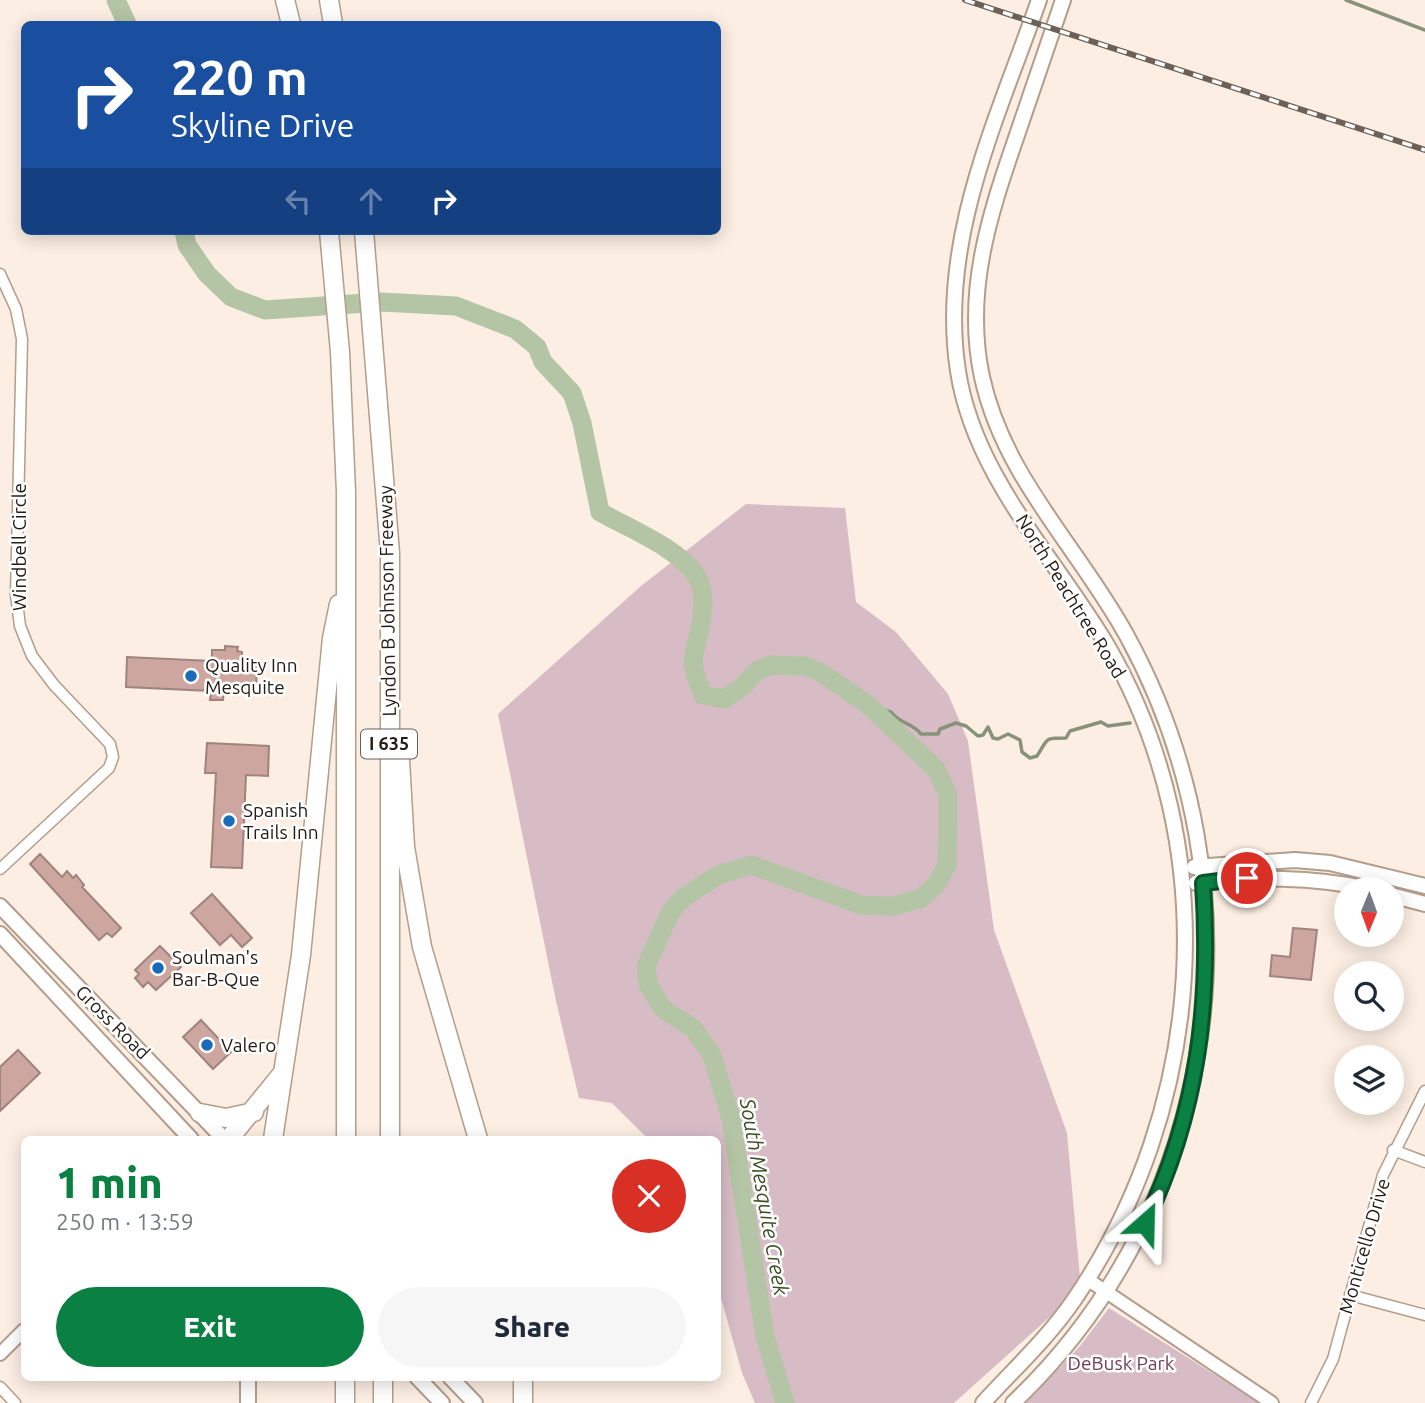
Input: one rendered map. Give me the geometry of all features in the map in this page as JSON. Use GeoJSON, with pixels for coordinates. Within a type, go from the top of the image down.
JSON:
{"type":"FeatureCollection","features":[{"type":"Feature","properties":{"kind":"highway"},"geometry":{"type":"LineString","coordinates":[[285,0],[290,21]]}},
{"type":"Feature","properties":{"kind":"highway"},"geometry":{"type":"LineString","coordinates":[[328,0],[333,21]]}},
{"type":"Feature","properties":{"kind":"highway","name":"Lyndon B Johnson Freeway"},"geometry":{"type":"LineString","coordinates":[[329,235],[340,352],[346,567],[346,1136]]}},
{"type":"Feature","properties":{"kind":"highway","name":"Lyndon B Johnson Freeway"},"geometry":{"type":"LineString","coordinates":[[364,235],[390,553],[390,1136]]}},
{"type":"Feature","properties":{"kind":"highway"},"geometry":{"type":"LineString","coordinates":[[390,553],[408,874],[431,984],[477,1136]]}},
{"type":"Feature","properties":{"kind":"highway"},"geometry":{"type":"LineString","coordinates":[[273,1136],[301,955],[332,638],[346,567]]}},
{"type":"Feature","properties":{"kind":"highway"},"geometry":{"type":"LineString","coordinates":[[229,1136],[254,1112],[284,1069]]}},
{"type":"Feature","properties":{"kind":"highway"},"geometry":{"type":"LineString","coordinates":[[200,1113],[226,1118],[254,1112]]}},
{"type":"Feature","properties":{"kind":"highway"},"geometry":{"type":"LineString","coordinates":[[345,1381],[345,1403]]}},
{"type":"Feature","properties":{"kind":"highway"},"geometry":{"type":"LineString","coordinates":[[383,1381],[383,1403]]}},
{"type":"Feature","properties":{"kind":"highway"},"geometry":{"type":"LineString","coordinates":[[523,1381],[523,1403]]}},
{"type":"Feature","properties":{"kind":"main road","name":"North Peachtree Road"},"geometry":{"type":"LineString","coordinates":[[983,1403],[1039,1346],[1115,1234],[1150,1154],[1170,1083],[1184,989],[1182,868],[1171,809],[1145,725],[1106,645],[999,483],[971,419],[959,376],[954,338],[953,292],[963,225],[1038,0]]}},
{"type":"Feature","properties":{"kind":"main road","name":"North Peachtree Road"},"geometry":{"type":"LineString","coordinates":[[1013,1403],[1069,1344],[1105,1292],[1155,1202],[1182,1128],[1193,1084],[1206,989],[1203,883],[1194,806],[1168,719],[1126,633],[1020,475],[992,412],[982,377],[976,336],[979,263],[985,231],[1063,0]]}},
{"type":"Feature","properties":{"kind":"main road"},"geometry":{"type":"LineString","coordinates":[[1106,645],[1126,633]]}},
{"type":"Feature","properties":{"kind":"main road"},"geometry":{"type":"LineString","coordinates":[[1182,868],[1271,861],[1318,862],[1425,886]]}},
{"type":"Feature","properties":{"kind":"main road"},"geometry":{"type":"LineString","coordinates":[[1184,885],[1270,877],[1307,878],[1334,883]]}},
{"type":"Feature","properties":{"kind":"main road"},"geometry":{"type":"LineString","coordinates":[[1404,898],[1425,904]]}},
{"type":"Feature","properties":{"kind":"main road","name":"Gross Road"},"geometry":{"type":"LineString","coordinates":[[0,905],[223,1136]]}},
{"type":"Feature","properties":{"kind":"main road","name":"Gross Road"},"geometry":{"type":"LineString","coordinates":[[0,934],[188,1136]]}},
{"type":"Feature","properties":{"kind":"main road"},"geometry":{"type":"LineString","coordinates":[[72,1012],[89,998]]}},
{"type":"Feature","properties":{"kind":"main road"},"geometry":{"type":"LineString","coordinates":[[248,1381],[248,1403]]}},
{"type":"Feature","properties":{"kind":"main road"},"geometry":{"type":"LineString","coordinates":[[421,1381],[442,1403]]}},
{"type":"Feature","properties":{"kind":"main road"},"geometry":{"type":"LineString","coordinates":[[454,1381],[475,1403]]}},
{"type":"Feature","properties":{"kind":"street","name":"Windbell Circle"},"geometry":{"type":"LineString","coordinates":[[0,274],[16,309],[22,339],[16,596],[20,626],[39,667],[107,739],[113,757],[109,768],[0,869]]}},
{"type":"Feature","properties":{"kind":"street","name":"Monticello Drive"},"geometry":{"type":"LineString","coordinates":[[1311,1403],[1331,1365],[1383,1175],[1393,1150],[1425,1091]]}},
{"type":"Feature","properties":{"kind":"street"},"geometry":{"type":"LineString","coordinates":[[1393,1150],[1425,1162]]}},
{"type":"Feature","properties":{"kind":"street"},"geometry":{"type":"LineString","coordinates":[[1087,1279],[1272,1403]]}},
{"type":"Feature","properties":{"kind":"street"},"geometry":{"type":"LineString","coordinates":[[1350,1295],[1425,1315]]}},
{"type":"Feature","properties":{"kind":"street"},"geometry":{"type":"LineString","coordinates":[[0,1354],[21,1333]]}},
{"type":"Feature","properties":{"kind":"street"},"geometry":{"type":"LineString","coordinates":[[0,1387],[15,1403]]}},
{"type":"Feature","properties":{"kind":"green space"},"geometry":{"type":"Polygon","coordinates":[[[746,504],[845,508],[856,602],[896,632],[948,694],[968,741],[994,930],[1067,1133],[1081,1289],[954,1403],[755,1403],[742,1373],[721,1298],[721,1136],[645,1136],[612,1103],[579,1098],[556,1001],[498,714],[641,586],[746,504]]]}},
{"type":"Feature","properties":{"kind":"green space","name":"DeBusk Park"},"geometry":{"type":"Polygon","coordinates":[[[1109,1308],[1259,1403],[1026,1403],[1080,1346],[1109,1308]]]}},
{"type":"Feature","properties":{"kind":"building","name":"Quality Inn Mesquite"},"geometry":{"type":"Polygon","coordinates":[[[225,646],[238,647],[237,651],[242,652],[242,663],[257,664],[256,692],[224,690],[223,700],[210,700],[211,691],[126,687],[127,657],[212,661],[212,650],[225,650],[225,646]]]}},
{"type":"Feature","properties":{"kind":"building","name":"Spanish Trails Inn"},"geometry":{"type":"Polygon","coordinates":[[[207,743],[269,746],[268,776],[246,775],[242,868],[211,867],[216,773],[205,773],[207,743]]]}},
{"type":"Feature","properties":{"kind":"building"},"geometry":{"type":"Polygon","coordinates":[[[40,854],[62,877],[67,871],[73,878],[76,875],[84,885],[82,887],[121,928],[112,937],[107,933],[99,940],[30,864],[40,854]]]}},
{"type":"Feature","properties":{"kind":"building"},"geometry":{"type":"Polygon","coordinates":[[[212,894],[252,938],[242,947],[231,935],[220,945],[191,913],[212,894]]]}},
{"type":"Feature","properties":{"kind":"building"},"geometry":{"type":"Polygon","coordinates":[[[1293,928],[1317,930],[1311,980],[1270,976],[1272,955],[1290,957],[1293,928]]]}},
{"type":"Feature","properties":{"kind":"building","name":"Soulman's Bar-B-Que"},"geometry":{"type":"Polygon","coordinates":[[[160,946],[181,967],[156,990],[148,982],[143,987],[135,978],[139,974],[135,970],[160,946]]]}},
{"type":"Feature","properties":{"kind":"building","name":"Valero"},"geometry":{"type":"Polygon","coordinates":[[[201,1020],[231,1052],[213,1069],[183,1037],[201,1020]]]}},
{"type":"Feature","properties":{"kind":"building"},"geometry":{"type":"Polygon","coordinates":[[[18,1050],[40,1073],[0,1111],[0,1067],[18,1050]]]}},
{"type":"Feature","properties":{"kind":"waterway","name":"South Mesquite Creek"},"geometry":{"type":"LineString","coordinates":[[116,0],[126,21]]}},
{"type":"Feature","properties":{"kind":"waterway"},"geometry":{"type":"LineString","coordinates":[[1346,0],[1425,30]]}},
{"type":"Feature","properties":{"kind":"waterway","name":"South Mesquite Creek"},"geometry":{"type":"LineString","coordinates":[[185,235],[187,245],[207,274],[231,297],[265,310],[381,302],[456,306],[515,329],[537,347],[543,362],[572,393],[582,423],[600,512],[667,548],[697,577],[703,606],[693,660],[703,695],[724,699],[742,687],[757,671],[770,665],[805,666],[820,672],[867,704],[936,769],[948,795],[947,865],[935,886],[920,899],[893,906],[861,905],[752,865],[718,875],[683,898],[670,913],[646,966],[648,984],[663,1009],[693,1028],[712,1055],[731,1119],[765,1336],[785,1403]]}},
{"type":"Feature","properties":{"kind":"waterway"},"geometry":{"type":"LineString","coordinates":[[870,707],[891,712],[921,734],[938,734],[940,729],[956,723],[966,726],[978,736],[983,735],[988,727],[993,738],[998,739],[1008,734],[1020,740],[1022,752],[1030,758],[1037,756],[1047,740],[1066,738],[1070,731],[1101,722],[1108,726],[1130,723]]}},
{"type":"Feature","properties":{"kind":"railway"},"geometry":{"type":"LineString","coordinates":[[965,0],[1425,150]]}},
{"type":"Feature","properties":{"kind":"place","name":"Quality Inn Mesquite"},"geometry":{"type":"Point","coordinates":[191,676]}},
{"type":"Feature","properties":{"kind":"place","name":"Spanish Trails Inn"},"geometry":{"type":"Point","coordinates":[229,821]}},
{"type":"Feature","properties":{"kind":"place","name":"Soulman's Bar-B-Que"},"geometry":{"type":"Point","coordinates":[158,968]}},
{"type":"Feature","properties":{"kind":"place","name":"Valero"},"geometry":{"type":"Point","coordinates":[207,1045]}},
{"type":"Feature","properties":{"kind":"route"},"geometry":{"type":"LineString","coordinates":[[1145,1223],[1182,1128],[1193,1084],[1206,989],[1208,950],[1203,883],[1247,878]]}}]}
